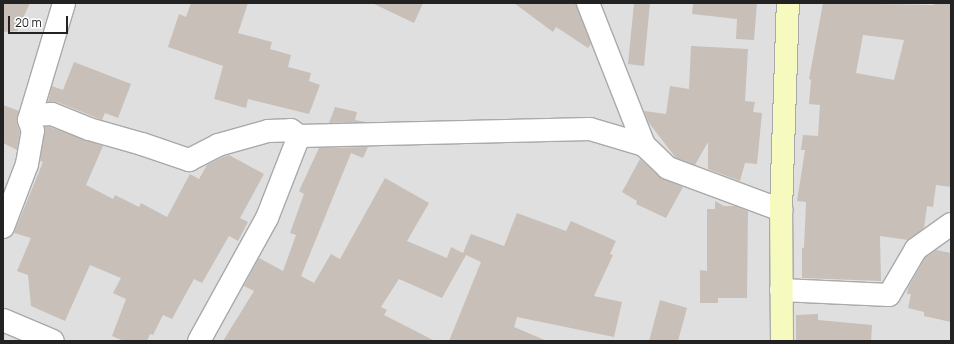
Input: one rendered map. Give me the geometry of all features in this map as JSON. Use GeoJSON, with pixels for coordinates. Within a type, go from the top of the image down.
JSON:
{"type":"FeatureCollection","features":[{"type":"Feature","properties":{"kind":"street"},"geometry":{"type":"LineString","coordinates":[[3,227],[28,164],[33,131],[29,120],[64,3]]}},
{"type":"Feature","properties":{"kind":"street"},"geometry":{"type":"LineString","coordinates":[[588,3],[644,145],[668,168],[780,210]]}},
{"type":"Feature","properties":{"kind":"street"},"geometry":{"type":"LineString","coordinates":[[782,341],[780,210],[788,3]]}},
{"type":"Feature","properties":{"kind":"street"},"geometry":{"type":"LineString","coordinates":[[31,115],[52,114],[89,129],[142,144],[189,160],[218,145],[268,131],[291,130],[299,136],[590,129],[644,145]]}},
{"type":"Feature","properties":{"kind":"street"},"geometry":{"type":"LineString","coordinates":[[199,341],[267,218],[299,136]]}},
{"type":"Feature","properties":{"kind":"street"},"geometry":{"type":"LineString","coordinates":[[781,290],[889,295],[916,250],[951,224]]}},
{"type":"Feature","properties":{"kind":"street"},"geometry":{"type":"LineString","coordinates":[[3,320],[53,341]]}},
{"type":"Feature","properties":{"kind":"shaded area"},"geometry":{"type":"Polygon","coordinates":[[[3,3],[951,3],[951,341],[3,341],[3,3]]]}},
{"type":"Feature","properties":{"kind":"building"},"geometry":{"type":"Polygon","coordinates":[[[3,3],[30,3],[17,31],[3,32],[3,3]]]}},
{"type":"Feature","properties":{"kind":"building"},"geometry":{"type":"Polygon","coordinates":[[[191,3],[248,3],[238,33],[272,42],[270,49],[291,55],[288,67],[311,73],[309,81],[320,85],[309,114],[248,99],[246,108],[214,99],[223,66],[168,47],[179,14],[186,17],[191,3]]]}},
{"type":"Feature","properties":{"kind":"building"},"geometry":{"type":"Polygon","coordinates":[[[372,3],[423,3],[414,23],[372,3]]]}},
{"type":"Feature","properties":{"kind":"building"},"geometry":{"type":"Polygon","coordinates":[[[514,3],[576,3],[591,44],[588,48],[556,27],[553,32],[514,3]]]}},
{"type":"Feature","properties":{"kind":"building"},"geometry":{"type":"Polygon","coordinates":[[[634,3],[650,3],[644,66],[628,64],[634,3]]]}},
{"type":"Feature","properties":{"kind":"building"},"geometry":{"type":"Polygon","coordinates":[[[693,3],[757,3],[754,40],[736,39],[737,19],[692,14],[693,3]]]}},
{"type":"Feature","properties":{"kind":"building"},"geometry":{"type":"Polygon","coordinates":[[[823,3],[934,5],[934,3],[951,3],[951,187],[936,185],[933,207],[927,206],[924,228],[908,240],[880,236],[881,281],[802,278],[802,248],[804,248],[806,202],[797,201],[805,150],[801,150],[803,135],[818,136],[820,105],[809,104],[811,80],[809,79],[823,3]],[[863,35],[856,73],[894,80],[904,40],[863,35]]]}},
{"type":"Feature","properties":{"kind":"building"},"geometry":{"type":"Polygon","coordinates":[[[691,46],[748,49],[745,101],[755,102],[753,112],[762,113],[757,164],[745,163],[740,181],[708,169],[708,142],[695,165],[676,158],[649,123],[644,111],[666,114],[670,86],[689,89],[691,46]]]}},
{"type":"Feature","properties":{"kind":"building"},"geometry":{"type":"Polygon","coordinates":[[[74,62],[131,84],[118,118],[105,113],[102,120],[57,102],[48,102],[52,86],[63,90],[74,62]]]}},
{"type":"Feature","properties":{"kind":"building"},"geometry":{"type":"Polygon","coordinates":[[[3,105],[19,111],[17,124],[20,132],[17,150],[3,143],[3,105]]]}},
{"type":"Feature","properties":{"kind":"building"},"geometry":{"type":"Polygon","coordinates":[[[335,107],[357,112],[355,120],[366,122],[329,123],[335,107]]]}},
{"type":"Feature","properties":{"kind":"building"},"geometry":{"type":"Polygon","coordinates":[[[45,127],[50,127],[103,146],[86,185],[113,199],[115,195],[139,207],[141,203],[167,217],[190,174],[199,179],[207,165],[223,157],[229,155],[264,174],[240,218],[248,222],[238,241],[229,236],[202,283],[194,279],[172,319],[163,315],[153,335],[150,334],[147,341],[124,341],[112,336],[126,299],[113,293],[121,278],[90,265],[65,321],[31,306],[28,275],[17,271],[31,238],[14,233],[43,162],[40,161],[45,127]]]}},
{"type":"Feature","properties":{"kind":"building"},"geometry":{"type":"Polygon","coordinates":[[[368,147],[363,158],[351,153],[301,276],[314,283],[331,254],[340,259],[385,178],[429,203],[407,241],[447,258],[451,247],[463,253],[471,234],[504,246],[517,213],[566,231],[571,221],[616,241],[610,254],[613,255],[594,296],[622,302],[614,337],[517,317],[514,327],[547,341],[449,341],[481,262],[466,255],[442,298],[399,279],[381,307],[387,310],[384,315],[435,341],[223,341],[254,291],[244,286],[259,258],[283,271],[296,235],[290,233],[304,194],[299,191],[319,148],[368,147]]]}},
{"type":"Feature","properties":{"kind":"building"},"geometry":{"type":"Polygon","coordinates":[[[640,159],[660,177],[683,187],[666,218],[636,204],[637,201],[622,192],[640,159]]]}},
{"type":"Feature","properties":{"kind":"building"},"geometry":{"type":"Polygon","coordinates":[[[715,201],[724,206],[735,206],[748,211],[747,298],[718,298],[718,303],[700,303],[700,270],[707,271],[707,209],[715,209],[715,201]]]}},
{"type":"Feature","properties":{"kind":"building"},"geometry":{"type":"Polygon","coordinates":[[[936,250],[951,253],[951,322],[924,316],[924,312],[908,308],[911,294],[907,294],[908,288],[925,258],[936,250]]]}},
{"type":"Feature","properties":{"kind":"building"},"geometry":{"type":"Polygon","coordinates":[[[660,300],[687,308],[678,341],[649,341],[660,300]]]}},
{"type":"Feature","properties":{"kind":"building"},"geometry":{"type":"Polygon","coordinates":[[[818,314],[818,320],[872,325],[871,341],[796,341],[796,315],[818,314]]]}}]}
